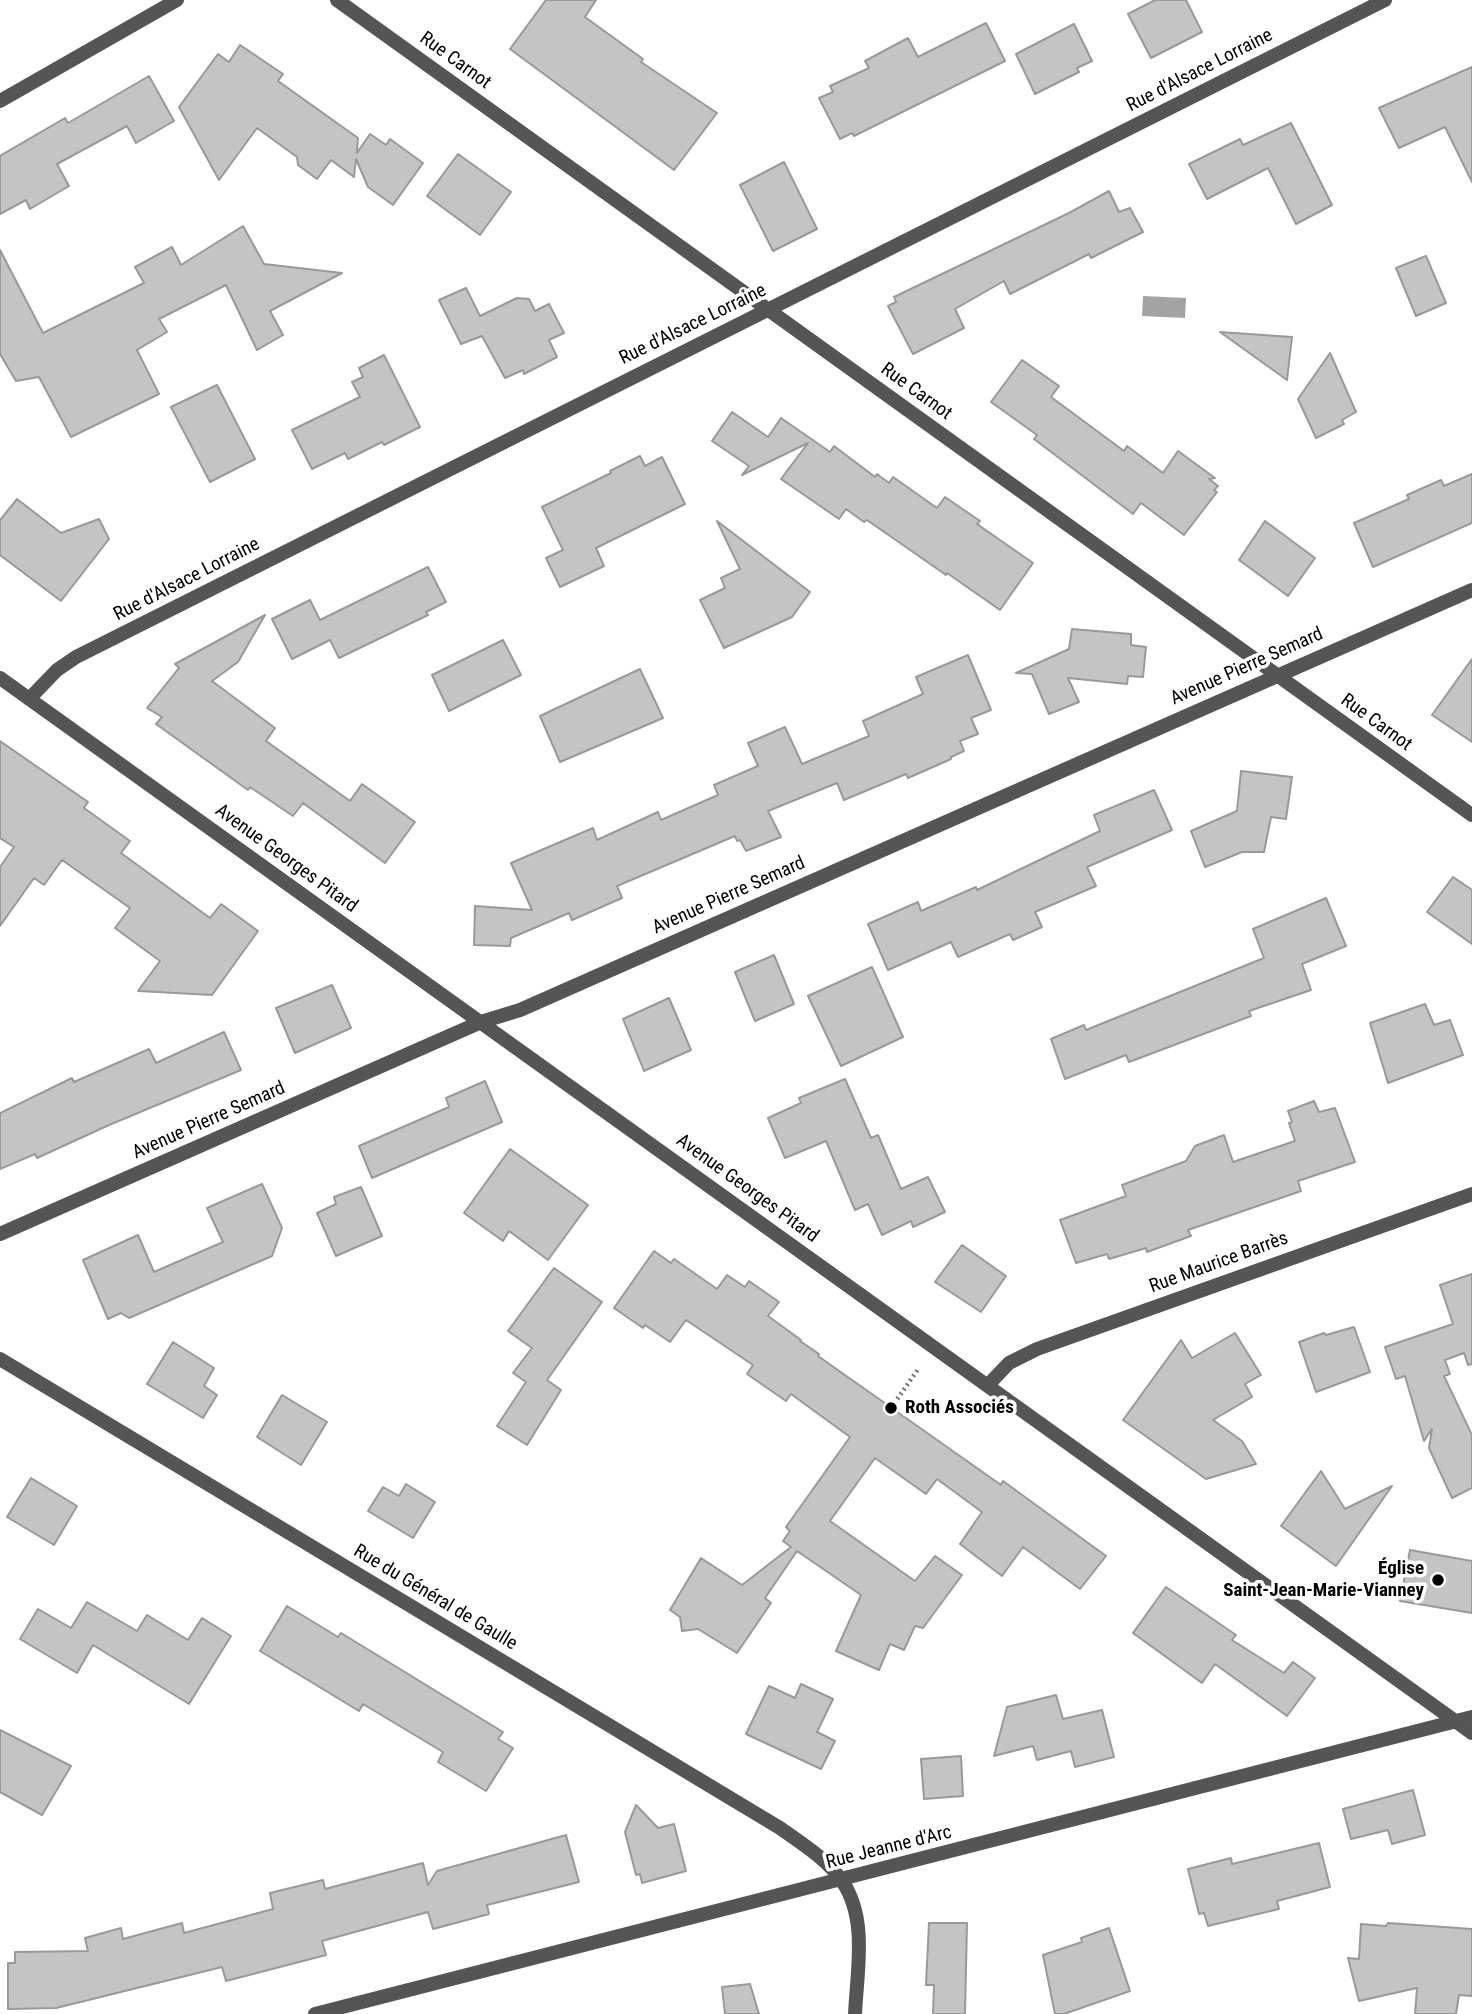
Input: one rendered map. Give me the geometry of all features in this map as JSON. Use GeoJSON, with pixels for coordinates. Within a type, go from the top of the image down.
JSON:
{"type":"FeatureCollection","features":[{"type":"Feature","properties":{"kind":"street"},"geometry":{"type":"LineString","coordinates":[[0,101],[177,0]]}},
{"type":"Feature","properties":{"kind":"street","name":"Rue Carnot"},"geometry":{"type":"LineString","coordinates":[[337,0],[1472,815]]}},
{"type":"Feature","properties":{"kind":"street","name":"Rue d'Alsace Lorraine"},"geometry":{"type":"LineString","coordinates":[[29,699],[57,670],[76,657],[1385,0]]}},
{"type":"Feature","properties":{"kind":"street","name":"Avenue Pierre Semard"},"geometry":{"type":"LineString","coordinates":[[0,1234],[481,1022],[520,1010],[1472,590]]}},
{"type":"Feature","properties":{"kind":"street","name":"Avenue Georges Pitard"},"geometry":{"type":"LineString","coordinates":[[0,678],[1472,1733]]}},
{"type":"Feature","properties":{"kind":"street","name":"Rue Maurice Barrès"},"geometry":{"type":"LineString","coordinates":[[988,1385],[1010,1363],[1037,1349],[1472,1194]]}},
{"type":"Feature","properties":{"kind":"street","name":"Rue du Général de Gaulle"},"geometry":{"type":"LineString","coordinates":[[0,1359],[780,1828],[812,1852],[842,1881]]}},
{"type":"Feature","properties":{"kind":"street","name":"Rue Jeanne d'Arc"},"geometry":{"type":"LineString","coordinates":[[315,2014],[842,1881],[1472,1717]]}},
{"type":"Feature","properties":{"kind":"street"},"geometry":{"type":"LineString","coordinates":[[842,1881],[852,1901],[859,1925],[855,2014]]}},
{"type":"Feature","properties":{"kind":"path"},"geometry":{"type":"LineString","coordinates":[[891,1408],[934,1347]]}},
{"type":"Feature","properties":{"kind":"shaded area"},"geometry":{"type":"Polygon","coordinates":[[[1143,296],[1186,298],[1185,318],[1142,316],[1143,296]]]}},
{"type":"Feature","properties":{"kind":"building"},"geometry":{"type":"Polygon","coordinates":[[[546,0],[596,0],[585,17],[643,59],[641,62],[717,113],[674,170],[510,49],[546,0]]]}},
{"type":"Feature","properties":{"kind":"building"},"geometry":{"type":"Polygon","coordinates":[[[1155,0],[1186,0],[1202,32],[1151,58],[1128,14],[1155,0]]]}},
{"type":"Feature","properties":{"kind":"building"},"geometry":{"type":"Polygon","coordinates":[[[986,23],[1005,61],[854,136],[852,133],[840,139],[819,98],[833,92],[830,86],[869,68],[865,61],[908,38],[918,57],[986,23]]]}},
{"type":"Feature","properties":{"kind":"building"},"geometry":{"type":"Polygon","coordinates":[[[1074,24],[1092,61],[1077,68],[1079,72],[1035,94],[1016,54],[1074,24]]]}},
{"type":"Feature","properties":{"kind":"building"},"geometry":{"type":"Polygon","coordinates":[[[240,45],[283,74],[278,81],[358,138],[357,153],[370,134],[386,145],[390,139],[423,163],[393,205],[368,187],[356,159],[354,177],[331,160],[317,179],[298,165],[297,157],[257,128],[219,180],[179,107],[218,54],[229,62],[240,45]]]}},
{"type":"Feature","properties":{"kind":"building"},"geometry":{"type":"Polygon","coordinates":[[[1472,67],[1472,182],[1445,127],[1399,148],[1379,108],[1472,67]]]}},
{"type":"Feature","properties":{"kind":"building"},"geometry":{"type":"Polygon","coordinates":[[[149,76],[174,121],[136,143],[127,126],[57,164],[69,186],[30,209],[26,200],[0,214],[0,156],[65,118],[68,123],[149,76]]]}},
{"type":"Feature","properties":{"kind":"building"},"geometry":{"type":"Polygon","coordinates":[[[1291,123],[1332,205],[1296,224],[1268,168],[1207,199],[1189,164],[1240,139],[1243,145],[1291,123]]]}},
{"type":"Feature","properties":{"kind":"building"},"geometry":{"type":"Polygon","coordinates":[[[458,154],[511,192],[480,235],[427,196],[458,154]]]}},
{"type":"Feature","properties":{"kind":"building"},"geometry":{"type":"Polygon","coordinates":[[[784,162],[817,229],[773,251],[740,185],[784,162]]]}},
{"type":"Feature","properties":{"kind":"building"},"geometry":{"type":"Polygon","coordinates":[[[1109,191],[1119,212],[1130,208],[1143,232],[1091,258],[1089,254],[1010,294],[1004,281],[955,309],[964,328],[913,354],[888,306],[896,302],[894,297],[1109,191]]]}},
{"type":"Feature","properties":{"kind":"building"},"geometry":{"type":"Polygon","coordinates":[[[243,226],[264,264],[342,273],[270,311],[283,335],[257,350],[226,285],[159,319],[167,332],[137,350],[159,394],[71,437],[39,377],[16,381],[0,354],[0,250],[43,333],[144,283],[135,267],[172,247],[181,265],[243,226]]]}},
{"type":"Feature","properties":{"kind":"building"},"geometry":{"type":"Polygon","coordinates":[[[1426,256],[1446,303],[1416,316],[1396,268],[1426,256]]]}},
{"type":"Feature","properties":{"kind":"building"},"geometry":{"type":"Polygon","coordinates":[[[466,288],[480,316],[517,298],[529,299],[535,311],[549,304],[564,333],[549,340],[557,357],[524,374],[523,370],[505,378],[482,336],[461,344],[439,300],[466,288]]]}},
{"type":"Feature","properties":{"kind":"building"},"geometry":{"type":"Polygon","coordinates":[[[1220,332],[1292,337],[1287,380],[1220,332]]]}},
{"type":"Feature","properties":{"kind":"building"},"geometry":{"type":"Polygon","coordinates":[[[1330,353],[1356,412],[1342,420],[1344,424],[1316,438],[1298,399],[1330,353]]]}},
{"type":"Feature","properties":{"kind":"building"},"geometry":{"type":"Polygon","coordinates":[[[384,355],[420,427],[348,459],[345,453],[312,469],[292,430],[360,397],[352,382],[363,377],[359,368],[384,355]]]}},
{"type":"Feature","properties":{"kind":"building"},"geometry":{"type":"Polygon","coordinates":[[[1022,360],[1059,386],[1051,397],[1124,451],[1127,446],[1163,473],[1178,451],[1215,478],[1209,479],[1218,486],[1214,490],[1217,492],[1184,535],[1141,503],[1133,514],[1034,439],[1037,435],[991,402],[1022,360]]]}},
{"type":"Feature","properties":{"kind":"building"},"geometry":{"type":"Polygon","coordinates":[[[217,385],[255,459],[210,482],[171,407],[217,385]]]}},
{"type":"Feature","properties":{"kind":"building"},"geometry":{"type":"Polygon","coordinates":[[[732,412],[768,437],[781,418],[830,452],[834,446],[875,477],[877,474],[889,483],[893,477],[937,508],[945,497],[980,521],[977,524],[1033,563],[1000,610],[867,520],[864,522],[846,509],[839,519],[781,479],[808,443],[742,475],[749,466],[712,441],[732,412]]]}},
{"type":"Feature","properties":{"kind":"building"},"geometry":{"type":"Polygon","coordinates":[[[640,456],[645,466],[662,457],[685,504],[596,548],[604,566],[560,587],[546,558],[563,550],[542,507],[640,456]]]}},
{"type":"Feature","properties":{"kind":"building"},"geometry":{"type":"Polygon","coordinates":[[[1472,474],[1472,523],[1373,567],[1354,523],[1409,499],[1407,495],[1441,480],[1444,486],[1472,474]]]}},
{"type":"Feature","properties":{"kind":"building"},"geometry":{"type":"Polygon","coordinates":[[[17,499],[61,533],[99,519],[109,539],[61,601],[0,555],[0,520],[17,499]]]}},
{"type":"Feature","properties":{"kind":"building"},"geometry":{"type":"Polygon","coordinates":[[[717,521],[810,592],[792,617],[724,648],[700,600],[725,588],[721,578],[740,569],[717,521]]]}},
{"type":"Feature","properties":{"kind":"building"},"geometry":{"type":"Polygon","coordinates":[[[1265,521],[1315,558],[1288,596],[1239,560],[1265,521]]]}},
{"type":"Feature","properties":{"kind":"building"},"geometry":{"type":"Polygon","coordinates":[[[428,567],[446,602],[426,612],[428,615],[339,658],[330,640],[292,659],[272,619],[310,600],[320,620],[428,567]]]}},
{"type":"Feature","properties":{"kind":"building"},"geometry":{"type":"Polygon","coordinates":[[[265,615],[238,662],[212,681],[275,728],[266,741],[350,801],[362,784],[415,822],[385,863],[303,803],[293,816],[250,787],[248,790],[156,724],[162,717],[147,708],[179,668],[175,664],[265,615]]]}},
{"type":"Feature","properties":{"kind":"building"},"geometry":{"type":"Polygon","coordinates":[[[1072,629],[1131,634],[1131,645],[1146,647],[1143,677],[1128,676],[1127,684],[1068,678],[1079,702],[1049,714],[1032,674],[1016,673],[1069,649],[1072,629]]]}},
{"type":"Feature","properties":{"kind":"building"},"geometry":{"type":"Polygon","coordinates":[[[503,640],[521,675],[449,711],[432,675],[503,640]]]}},
{"type":"Feature","properties":{"kind":"building"},"geometry":{"type":"Polygon","coordinates":[[[968,655],[991,710],[971,718],[978,734],[960,741],[964,751],[951,759],[908,778],[906,774],[844,800],[837,783],[768,811],[781,837],[746,851],[735,836],[617,886],[622,898],[572,920],[569,913],[511,938],[510,946],[474,945],[475,906],[532,910],[511,863],[593,828],[597,840],[658,812],[661,820],[718,795],[714,785],[758,766],[748,743],[785,727],[802,764],[869,736],[863,721],[923,694],[916,677],[968,655]]]}},
{"type":"Feature","properties":{"kind":"building"},"geometry":{"type":"Polygon","coordinates":[[[1472,659],[1472,742],[1432,715],[1472,659]]]}},
{"type":"Feature","properties":{"kind":"building"},"geometry":{"type":"Polygon","coordinates":[[[640,669],[663,718],[560,762],[540,716],[640,669]]]}},
{"type":"Feature","properties":{"kind":"building"},"geometry":{"type":"Polygon","coordinates":[[[0,741],[88,802],[84,808],[130,841],[121,853],[210,918],[221,904],[258,931],[212,995],[138,991],[160,961],[115,928],[130,908],[62,860],[44,885],[34,878],[0,926],[0,867],[14,847],[0,838],[0,741]]]}},
{"type":"Feature","properties":{"kind":"building"},"geometry":{"type":"Polygon","coordinates":[[[1241,771],[1292,777],[1286,819],[1271,817],[1264,852],[1242,852],[1205,867],[1191,831],[1237,811],[1241,771]]]}},
{"type":"Feature","properties":{"kind":"building"},"geometry":{"type":"Polygon","coordinates":[[[1154,790],[1172,830],[1087,867],[1096,886],[1035,912],[1042,927],[1013,940],[1010,934],[958,957],[951,942],[888,970],[868,924],[918,902],[921,911],[976,887],[977,890],[1100,831],[1094,815],[1154,790]]]}},
{"type":"Feature","properties":{"kind":"building"},"geometry":{"type":"Polygon","coordinates":[[[1453,877],[1472,890],[1472,944],[1427,912],[1453,877]]]}},
{"type":"Feature","properties":{"kind":"building"},"geometry":{"type":"Polygon","coordinates":[[[1326,898],[1346,946],[1302,964],[1311,990],[1249,1011],[1251,1016],[1129,1062],[1126,1055],[1065,1079],[1051,1039],[1084,1025],[1086,1030],[1264,958],[1253,929],[1326,898]]]}},
{"type":"Feature","properties":{"kind":"building"},"geometry":{"type":"Polygon","coordinates":[[[774,955],[794,1004],[755,1021],[735,972],[774,955]]]}},
{"type":"Feature","properties":{"kind":"building"},"geometry":{"type":"Polygon","coordinates":[[[872,967],[903,1037],[841,1066],[808,996],[872,967]]]}},
{"type":"Feature","properties":{"kind":"building"},"geometry":{"type":"Polygon","coordinates":[[[332,985],[351,1028],[295,1053],[276,1008],[332,985]]]}},
{"type":"Feature","properties":{"kind":"building"},"geometry":{"type":"Polygon","coordinates":[[[669,998],[691,1050],[644,1071],[623,1019],[669,998]]]}},
{"type":"Feature","properties":{"kind":"building"},"geometry":{"type":"Polygon","coordinates":[[[1425,1004],[1434,1025],[1450,1020],[1463,1055],[1388,1083],[1370,1023],[1425,1004]]]}},
{"type":"Feature","properties":{"kind":"building"},"geometry":{"type":"Polygon","coordinates":[[[224,1032],[241,1070],[37,1158],[35,1154],[0,1169],[0,1113],[72,1078],[74,1082],[149,1049],[156,1063],[224,1032]]]}},
{"type":"Feature","properties":{"kind":"building"},"geometry":{"type":"Polygon","coordinates":[[[845,1079],[871,1138],[878,1135],[901,1189],[928,1177],[945,1212],[913,1227],[911,1221],[882,1235],[868,1204],[855,1210],[826,1141],[785,1158],[768,1118],[801,1103],[799,1098],[845,1079]]]}},
{"type":"Feature","properties":{"kind":"building"},"geometry":{"type":"Polygon","coordinates":[[[485,1081],[502,1122],[372,1178],[359,1146],[449,1107],[446,1098],[485,1081]]]}},
{"type":"Feature","properties":{"kind":"building"},"geometry":{"type":"Polygon","coordinates":[[[1314,1101],[1319,1112],[1335,1108],[1355,1162],[1298,1181],[1301,1191],[1188,1230],[1191,1236],[1147,1252],[1146,1248],[1109,1259],[1107,1254],[1076,1263],[1060,1220],[1126,1196],[1122,1185],[1186,1161],[1195,1146],[1224,1135],[1233,1162],[1295,1141],[1288,1111],[1314,1101]]]}},
{"type":"Feature","properties":{"kind":"building"},"geometry":{"type":"Polygon","coordinates":[[[510,1149],[588,1205],[548,1260],[509,1231],[503,1241],[464,1213],[510,1149]]]}},
{"type":"Feature","properties":{"kind":"building"},"geometry":{"type":"Polygon","coordinates":[[[262,1184],[282,1228],[272,1256],[129,1318],[121,1313],[108,1319],[83,1260],[138,1235],[154,1272],[223,1242],[207,1208],[262,1184]]]}},
{"type":"Feature","properties":{"kind":"building"},"geometry":{"type":"Polygon","coordinates":[[[361,1187],[382,1236],[336,1256],[317,1213],[336,1204],[334,1197],[361,1187]]]}},
{"type":"Feature","properties":{"kind":"building"},"geometry":{"type":"Polygon","coordinates":[[[962,1245],[1006,1276],[981,1312],[935,1282],[962,1245]]]}},
{"type":"Feature","properties":{"kind":"building"},"geometry":{"type":"Polygon","coordinates":[[[654,1251],[671,1263],[674,1259],[717,1289],[727,1275],[745,1287],[749,1281],[779,1302],[768,1316],[819,1354],[818,1356],[1001,1485],[1003,1481],[1106,1556],[1080,1589],[1023,1547],[1002,1576],[960,1544],[982,1512],[937,1479],[926,1494],[875,1458],[830,1521],[915,1581],[935,1556],[962,1575],[923,1628],[915,1626],[904,1650],[890,1644],[879,1670],[836,1651],[861,1595],[797,1551],[765,1598],[771,1603],[737,1653],[698,1629],[682,1631],[680,1617],[670,1610],[701,1558],[742,1585],[791,1547],[783,1541],[790,1531],[786,1527],[850,1437],[791,1394],[786,1401],[747,1374],[753,1365],[686,1320],[670,1342],[614,1308],[654,1251]]]}},
{"type":"Feature","properties":{"kind":"building"},"geometry":{"type":"Polygon","coordinates":[[[554,1268],[602,1302],[547,1380],[561,1390],[527,1445],[497,1426],[526,1382],[513,1373],[532,1348],[508,1331],[554,1268]]]}},
{"type":"Feature","properties":{"kind":"building"},"geometry":{"type":"Polygon","coordinates":[[[1472,1274],[1472,1364],[1468,1365],[1464,1353],[1445,1360],[1450,1374],[1444,1376],[1472,1435],[1472,1488],[1452,1498],[1429,1448],[1432,1429],[1424,1441],[1405,1376],[1396,1379],[1385,1347],[1453,1324],[1440,1285],[1472,1274]]]}},
{"type":"Feature","properties":{"kind":"building"},"geometry":{"type":"Polygon","coordinates":[[[1354,1327],[1370,1372],[1316,1392],[1299,1342],[1324,1333],[1326,1335],[1354,1327]]]}},
{"type":"Feature","properties":{"kind":"building"},"geometry":{"type":"Polygon","coordinates":[[[1235,1333],[1261,1375],[1245,1384],[1252,1397],[1213,1420],[1242,1441],[1256,1464],[1206,1479],[1123,1420],[1181,1340],[1192,1358],[1235,1333]]]}},
{"type":"Feature","properties":{"kind":"building"},"geometry":{"type":"Polygon","coordinates":[[[173,1342],[214,1368],[204,1386],[217,1395],[203,1418],[147,1384],[173,1342]]]}},
{"type":"Feature","properties":{"kind":"building"},"geometry":{"type":"Polygon","coordinates":[[[282,1395],[327,1422],[301,1465],[257,1437],[282,1395]]]}},
{"type":"Feature","properties":{"kind":"building"},"geometry":{"type":"Polygon","coordinates":[[[1321,1471],[1345,1509],[1392,1486],[1336,1566],[1281,1526],[1321,1471]]]}},
{"type":"Feature","properties":{"kind":"building"},"geometry":{"type":"Polygon","coordinates":[[[31,1478],[77,1506],[54,1545],[7,1517],[31,1478]]]}},
{"type":"Feature","properties":{"kind":"building"},"geometry":{"type":"Polygon","coordinates":[[[406,1484],[435,1502],[413,1538],[368,1511],[383,1487],[399,1496],[406,1484]]]}},
{"type":"Feature","properties":{"kind":"building","name":"Église Saint-Jean-Marie-Vianney"},"geometry":{"type":"Polygon","coordinates":[[[1410,1550],[1472,1561],[1472,1613],[1400,1601],[1410,1550]]]}},
{"type":"Feature","properties":{"kind":"building"},"geometry":{"type":"Polygon","coordinates":[[[1166,1587],[1236,1635],[1232,1640],[1284,1673],[1293,1662],[1315,1678],[1287,1716],[1215,1664],[1202,1683],[1133,1633],[1166,1587]]]}},
{"type":"Feature","properties":{"kind":"building"},"geometry":{"type":"Polygon","coordinates":[[[87,1602],[137,1631],[147,1615],[188,1640],[202,1618],[231,1636],[189,1704],[93,1645],[77,1673],[20,1639],[38,1609],[71,1628],[87,1602]]]}},
{"type":"Feature","properties":{"kind":"building"},"geometry":{"type":"Polygon","coordinates":[[[287,1606],[338,1637],[341,1633],[503,1732],[498,1739],[513,1748],[486,1791],[438,1762],[443,1752],[363,1704],[359,1711],[260,1651],[287,1606]]]}},
{"type":"Feature","properties":{"kind":"building"},"geometry":{"type":"Polygon","coordinates":[[[801,1684],[833,1699],[817,1732],[835,1741],[821,1769],[746,1734],[769,1686],[795,1698],[801,1684]]]}},
{"type":"Feature","properties":{"kind":"building"},"geometry":{"type":"Polygon","coordinates":[[[1056,1695],[1063,1719],[1102,1710],[1114,1757],[1075,1767],[1071,1751],[1037,1760],[1033,1746],[994,1756],[1007,1707],[1056,1695]]]}},
{"type":"Feature","properties":{"kind":"building"},"geometry":{"type":"Polygon","coordinates":[[[0,1730],[71,1766],[42,1815],[0,1792],[0,1730]]]}},
{"type":"Feature","properties":{"kind":"building"},"geometry":{"type":"Polygon","coordinates":[[[961,1756],[963,1796],[924,1799],[921,1759],[961,1756]]]}},
{"type":"Feature","properties":{"kind":"building"},"geometry":{"type":"Polygon","coordinates":[[[1413,1790],[1425,1835],[1392,1844],[1388,1830],[1351,1839],[1343,1809],[1413,1790]]]}},
{"type":"Feature","properties":{"kind":"building"},"geometry":{"type":"Polygon","coordinates":[[[636,1805],[658,1828],[674,1824],[686,1871],[642,1883],[640,1874],[636,1875],[625,1832],[636,1805]]]}},
{"type":"Feature","properties":{"kind":"building"},"geometry":{"type":"Polygon","coordinates":[[[566,1835],[579,1882],[487,1905],[489,1914],[433,1929],[428,1912],[322,1941],[326,1955],[226,1981],[222,1967],[56,2008],[8,2009],[8,1963],[15,1963],[15,1952],[88,1951],[85,1938],[121,1928],[123,1939],[182,1923],[184,1933],[273,1909],[270,1893],[323,1880],[325,1889],[423,1863],[428,1885],[437,1871],[566,1835]]]}},
{"type":"Feature","properties":{"kind":"building"},"geometry":{"type":"Polygon","coordinates":[[[1319,1843],[1330,1887],[1277,1901],[1279,1909],[1208,1926],[1204,1913],[1199,1914],[1188,1869],[1231,1858],[1232,1864],[1319,1843]]]}},
{"type":"Feature","properties":{"kind":"building"},"geometry":{"type":"Polygon","coordinates":[[[929,1923],[967,1923],[965,2014],[933,2014],[934,1985],[926,1985],[929,1923]]]}},
{"type":"Feature","properties":{"kind":"building"},"geometry":{"type":"Polygon","coordinates":[[[1388,1923],[1472,1929],[1472,1996],[1459,1995],[1456,2014],[1415,2014],[1417,1988],[1359,2001],[1348,1958],[1359,1959],[1361,1924],[1386,1926],[1388,1923]]]}},
{"type":"Feature","properties":{"kind":"building"},"geometry":{"type":"Polygon","coordinates":[[[1109,1928],[1130,1991],[1064,2014],[1055,2014],[1043,1955],[1082,1942],[1081,1938],[1109,1928]]]}},
{"type":"Feature","properties":{"kind":"building"},"geometry":{"type":"Polygon","coordinates":[[[750,1984],[759,2014],[725,2014],[722,1987],[750,1984]]]}},
{"type":"Feature","properties":{"kind":"place","name":"Roth Associés"},"geometry":{"type":"Point","coordinates":[891,1408]}},
{"type":"Feature","properties":{"kind":"place","name":"Église Saint-Jean-Marie-Vianney"},"geometry":{"type":"Point","coordinates":[1438,1580]}}]}
